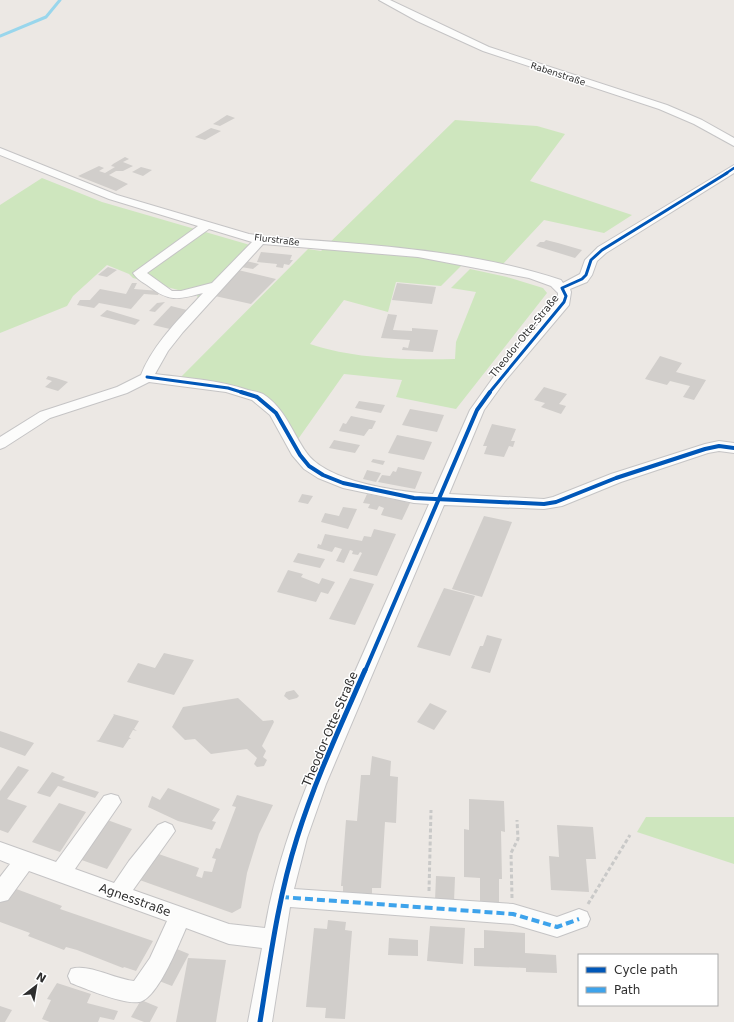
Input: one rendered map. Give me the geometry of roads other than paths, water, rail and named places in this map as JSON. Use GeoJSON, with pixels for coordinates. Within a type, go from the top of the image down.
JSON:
{"type":"FeatureCollection","features":[{"type":"Feature","properties":{"kind":"street","name":"Rabenstraße"},"geometry":{"type":"LineString","coordinates":[[383,0],[420,19],[486,49],[564,76],[663,107],[698,122],[734,143]]}},
{"type":"Feature","properties":{"kind":"street","name":"Flurstraße"},"geometry":{"type":"LineString","coordinates":[[0,151],[113,197],[260,240],[418,253],[532,276],[547,280],[562,288]]}},
{"type":"Feature","properties":{"kind":"street","name":"Theodor-Otte-Straße"},"geometry":{"type":"LineString","coordinates":[[260,1022],[281,897],[297,838],[316,784],[477,410],[500,378],[564,302],[566,296],[562,288],[582,279],[586,275],[591,260],[602,250],[734,168]]}},
{"type":"Feature","properties":{"kind":"street"},"geometry":{"type":"LineString","coordinates":[[207,225],[140,273],[165,293],[171,295],[181,295],[217,286]]}},
{"type":"Feature","properties":{"kind":"street"},"geometry":{"type":"LineString","coordinates":[[147,377],[147,370],[170,338],[260,240]]}},
{"type":"Feature","properties":{"kind":"street"},"geometry":{"type":"LineString","coordinates":[[0,444],[45,415],[122,390],[147,377],[228,388],[257,397],[276,413],[300,455],[309,466],[323,475],[343,483],[414,498],[544,504],[556,502],[616,478],[705,449],[719,446],[734,448]]}},
{"type":"Feature","properties":{"kind":"street"},"geometry":{"type":"LineString","coordinates":[[60,873],[111,802]]}},
{"type":"Feature","properties":{"kind":"street"},"geometry":{"type":"LineString","coordinates":[[119,894],[136,867],[165,830]]}},
{"type":"Feature","properties":{"kind":"street","name":"Agnesstraße"},"geometry":{"type":"LineString","coordinates":[[0,851],[229,934],[273,939]]}},
{"type":"Feature","properties":{"kind":"street"},"geometry":{"type":"LineString","coordinates":[[0,893],[25,860]]}},
{"type":"Feature","properties":{"kind":"street"},"geometry":{"type":"LineString","coordinates":[[281,897],[513,914],[557,927],[579,919]]}},
{"type":"Feature","properties":{"kind":"street"},"geometry":{"type":"LineString","coordinates":[[79,976],[123,990],[139,992],[158,965],[180,916]]}},
{"type":"Feature","properties":{"kind":"waterway"},"geometry":{"type":"LineString","coordinates":[[0,36],[46,17],[60,0]]}}]}
